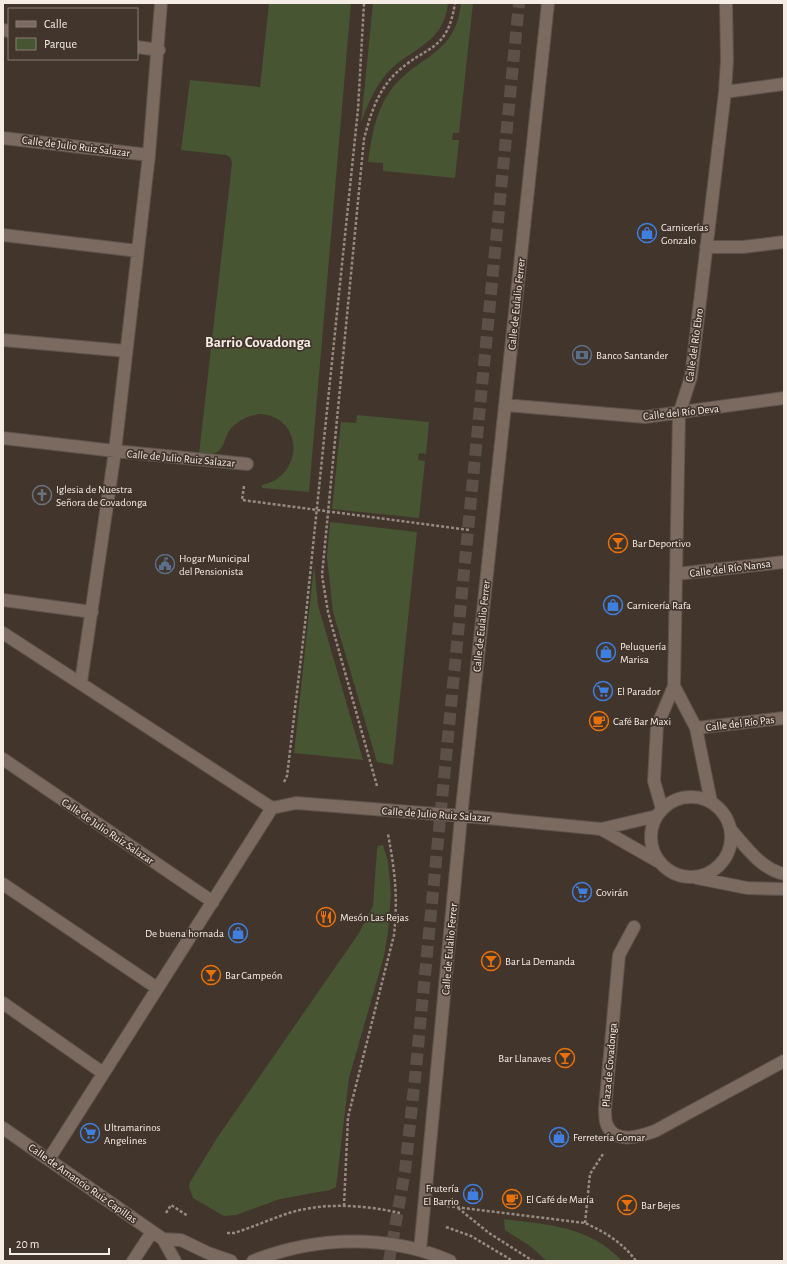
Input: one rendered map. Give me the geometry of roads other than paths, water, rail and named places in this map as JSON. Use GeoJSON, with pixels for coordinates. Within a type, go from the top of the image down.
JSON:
{"type":"FeatureCollection","features":[{"type":"Feature","properties":{"kind":"street","name":"Calle de Julio Ruiz Salazar"},"geometry":{"type":"LineString","coordinates":[[81,682],[115,452],[149,155],[162,3]]}},
{"type":"Feature","properties":{"kind":"street","name":"Calle de Eulalio Ferrer"},"geometry":{"type":"LineString","coordinates":[[420,1250],[461,817],[548,3]]}},
{"type":"Feature","properties":{"kind":"street","name":"Calle del Río Ebro"},"geometry":{"type":"LineString","coordinates":[[660,812],[654,781],[657,726],[674,686],[679,414],[692,377],[725,92],[727,60],[726,3]]}},
{"type":"Feature","properties":{"kind":"street"},"geometry":{"type":"LineString","coordinates":[[138,47],[159,50]]}},
{"type":"Feature","properties":{"kind":"street"},"geometry":{"type":"LineString","coordinates":[[725,92],[784,84]]}},
{"type":"Feature","properties":{"kind":"street","name":"Calle de Julio Ruiz Salazar"},"geometry":{"type":"LineString","coordinates":[[3,138],[149,155]]}},
{"type":"Feature","properties":{"kind":"street"},"geometry":{"type":"LineString","coordinates":[[3,235],[138,251]]}},
{"type":"Feature","properties":{"kind":"street"},"geometry":{"type":"LineString","coordinates":[[706,247],[743,247],[784,242]]}},
{"type":"Feature","properties":{"kind":"street"},"geometry":{"type":"LineString","coordinates":[[3,340],[126,350]]}},
{"type":"Feature","properties":{"kind":"street","name":"Calle del Río Deva"},"geometry":{"type":"LineString","coordinates":[[505,405],[646,418],[784,398]]}},
{"type":"Feature","properties":{"kind":"street","name":"Calle de Julio Ruiz Salazar"},"geometry":{"type":"LineString","coordinates":[[3,438],[115,452],[247,464]]}},
{"type":"Feature","properties":{"kind":"street","name":"Calle del Río Nansa"},"geometry":{"type":"LineString","coordinates":[[676,574],[784,562]]}},
{"type":"Feature","properties":{"kind":"street"},"geometry":{"type":"LineString","coordinates":[[3,600],[92,612]]}},
{"type":"Feature","properties":{"kind":"street"},"geometry":{"type":"LineString","coordinates":[[3,633],[81,682],[272,808],[49,1159]]}},
{"type":"Feature","properties":{"kind":"street","name":"Calle del Río Ebro"},"geometry":{"type":"LineString","coordinates":[[674,686],[696,728],[711,802]]}},
{"type":"Feature","properties":{"kind":"street","name":"Calle del Río Pas"},"geometry":{"type":"LineString","coordinates":[[696,728],[784,718]]}},
{"type":"Feature","properties":{"kind":"street","name":"Calle de Julio Ruiz Salazar"},"geometry":{"type":"LineString","coordinates":[[3,759],[213,902]]}},
{"type":"Feature","properties":{"kind":"street"},"geometry":{"type":"LineString","coordinates":[[696,878],[709,874],[720,867],[728,856],[732,844],[732,830],[728,819],[721,809],[711,802],[699,798],[686,797],[673,801],[660,812],[652,828],[651,840],[654,852],[660,863],[676,875],[747,888],[784,889]]}},
{"type":"Feature","properties":{"kind":"street","name":"Calle de Julio Ruiz Salazar"},"geometry":{"type":"LineString","coordinates":[[272,808],[296,803],[601,829],[660,812]]}},
{"type":"Feature","properties":{"kind":"street","name":"Calle de Julio Ruiz Salazar"},"geometry":{"type":"LineString","coordinates":[[601,829],[660,863]]}},
{"type":"Feature","properties":{"kind":"street"},"geometry":{"type":"LineString","coordinates":[[732,830],[754,856],[773,872],[784,874]]}},
{"type":"Feature","properties":{"kind":"street"},"geometry":{"type":"LineString","coordinates":[[3,884],[157,988]]}},
{"type":"Feature","properties":{"kind":"street","name":"Plaza de Covadonga"},"geometry":{"type":"LineString","coordinates":[[634,926],[619,955],[605,1109],[607,1126],[615,1136],[626,1138],[641,1136],[656,1131],[784,1060]]}},
{"type":"Feature","properties":{"kind":"street"},"geometry":{"type":"LineString","coordinates":[[3,1003],[103,1073]]}},
{"type":"Feature","properties":{"kind":"street","name":"Calle de Amancio Ruiz Capillas"},"geometry":{"type":"LineString","coordinates":[[3,1128],[163,1239],[175,1261]]}},
{"type":"Feature","properties":{"kind":"street"},"geometry":{"type":"LineString","coordinates":[[133,1261],[152,1232]]}},
{"type":"Feature","properties":{"kind":"street","name":"Calle de Amancio Ruiz Capillas"},"geometry":{"type":"LineString","coordinates":[[163,1239],[181,1240],[208,1254],[231,1261]]}},
{"type":"Feature","properties":{"kind":"street"},"geometry":{"type":"LineString","coordinates":[[253,1261],[284,1250],[326,1242],[370,1242],[395,1245],[420,1250],[450,1261]]}},
{"type":"Feature","properties":{"kind":"tunnel"},"geometry":{"type":"LineString","coordinates":[[389,1261],[405,1171],[415,1078],[519,3]]}},
{"type":"Feature","properties":{"kind":"place","name":"Carnicerías Gonzalo"},"geometry":{"type":"Point","coordinates":[647,233]}},
{"type":"Feature","properties":{"kind":"place","name":"Banco Santander"},"geometry":{"type":"Point","coordinates":[582,355]}},
{"type":"Feature","properties":{"kind":"place","name":"Iglesia de Nuestra Señora de Covadonga"},"geometry":{"type":"Point","coordinates":[42,495]}},
{"type":"Feature","properties":{"kind":"place","name":"Bar Deportivo"},"geometry":{"type":"Point","coordinates":[618,543]}},
{"type":"Feature","properties":{"kind":"place","name":"Hogar Municipal del Pensionista"},"geometry":{"type":"Point","coordinates":[165,564]}},
{"type":"Feature","properties":{"kind":"place","name":"Carnicería Rafa"},"geometry":{"type":"Point","coordinates":[613,605]}},
{"type":"Feature","properties":{"kind":"place","name":"Peluquería Marisa"},"geometry":{"type":"Point","coordinates":[606,652]}},
{"type":"Feature","properties":{"kind":"place","name":"El Parador"},"geometry":{"type":"Point","coordinates":[603,691]}},
{"type":"Feature","properties":{"kind":"place","name":"Café Bar Maxi"},"geometry":{"type":"Point","coordinates":[599,721]}},
{"type":"Feature","properties":{"kind":"place","name":"Covirán"},"geometry":{"type":"Point","coordinates":[582,892]}},
{"type":"Feature","properties":{"kind":"place","name":"Mesón Las Rejas"},"geometry":{"type":"Point","coordinates":[326,917]}},
{"type":"Feature","properties":{"kind":"place","name":"De buena hornada"},"geometry":{"type":"Point","coordinates":[238,933]}},
{"type":"Feature","properties":{"kind":"place","name":"Bar La Demanda"},"geometry":{"type":"Point","coordinates":[491,961]}},
{"type":"Feature","properties":{"kind":"place","name":"Bar Campeón"},"geometry":{"type":"Point","coordinates":[211,975]}},
{"type":"Feature","properties":{"kind":"place","name":"Bar Llanaves"},"geometry":{"type":"Point","coordinates":[565,1058]}},
{"type":"Feature","properties":{"kind":"place","name":"Ultramarinos Angelines"},"geometry":{"type":"Point","coordinates":[90,1133]}},
{"type":"Feature","properties":{"kind":"place","name":"Ferretería Gomar"},"geometry":{"type":"Point","coordinates":[559,1137]}},
{"type":"Feature","properties":{"kind":"place","name":"Frutería El Barrio"},"geometry":{"type":"Point","coordinates":[473,1194]}},
{"type":"Feature","properties":{"kind":"place","name":"El Café de María"},"geometry":{"type":"Point","coordinates":[512,1199]}},
{"type":"Feature","properties":{"kind":"place","name":"Bar Bejes"},"geometry":{"type":"Point","coordinates":[627,1205]}},
{"type":"Feature","properties":{"kind":"district","name":"Barrio Covadonga"},"geometry":{"type":"Point","coordinates":[258,342]}}]}
